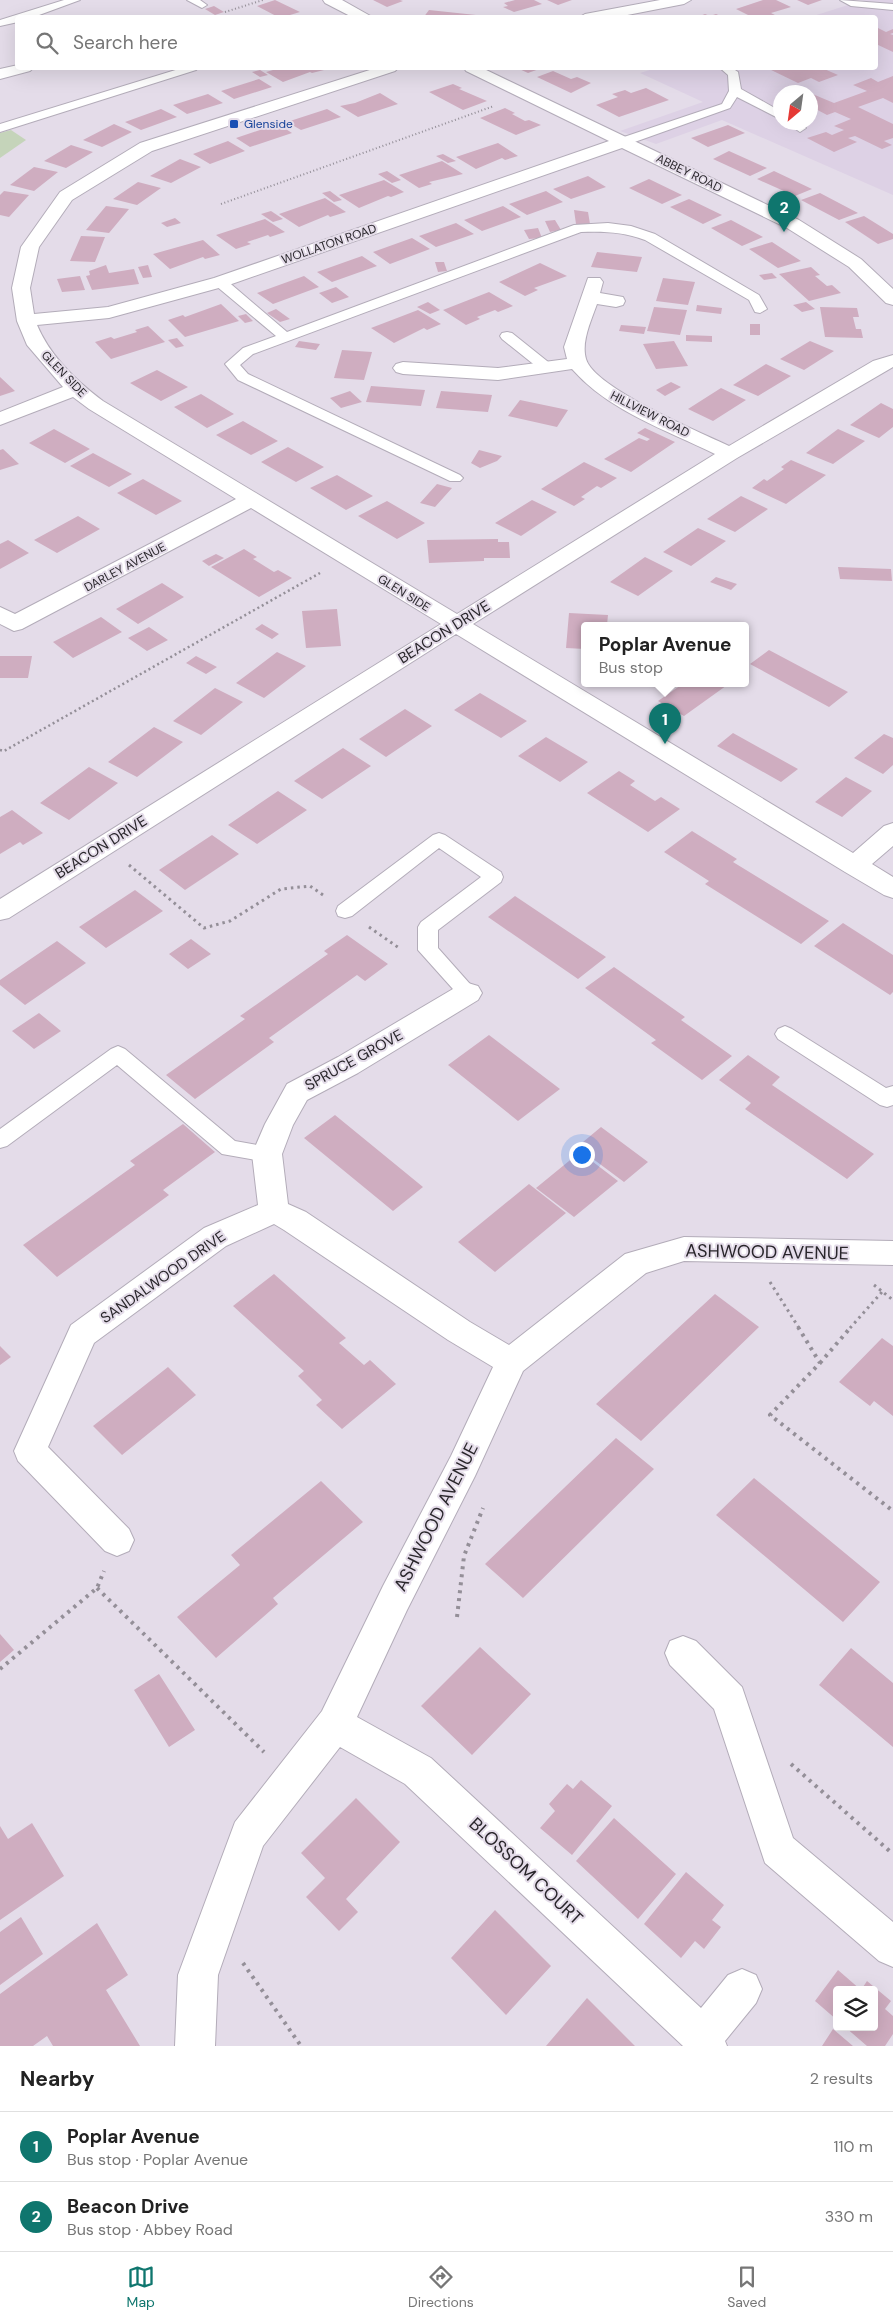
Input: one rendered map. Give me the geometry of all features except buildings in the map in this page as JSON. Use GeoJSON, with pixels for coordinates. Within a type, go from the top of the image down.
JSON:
{"type":"FeatureCollection","features":[{"type":"Feature","properties":{"kind":"street"},"geometry":{"type":"LineString","coordinates":[[330,0],[361,15]]}},
{"type":"Feature","properties":{"kind":"street"},"geometry":{"type":"LineString","coordinates":[[601,15],[676,1]]}},
{"type":"Feature","properties":{"kind":"street"},"geometry":{"type":"LineString","coordinates":[[0,74],[17,70]]}},
{"type":"Feature","properties":{"kind":"street","name":"GLEN SIDE"},"geometry":{"type":"LineString","coordinates":[[384,70],[146,147],[66,196],[30,247],[21,288],[26,321],[36,345],[75,389],[96,405],[455,625],[893,889]]}},
{"type":"Feature","properties":{"kind":"street","name":"ABBEY ROAD"},"geometry":{"type":"LineString","coordinates":[[475,70],[793,224],[855,264],[893,299]]}},
{"type":"Feature","properties":{"kind":"street","name":"WOLLATON ROAD"},"geometry":{"type":"LineString","coordinates":[[26,321],[109,312],[220,282],[625,141]]}},
{"type":"Feature","properties":{"kind":"street"},"geometry":{"type":"LineString","coordinates":[[403,368],[438,363],[498,374],[577,363],[574,347],[591,290],[616,301]]}},
{"type":"Feature","properties":{"kind":"street","name":"BEACON DRIVE"},"geometry":{"type":"LineString","coordinates":[[0,911],[730,454],[880,365],[893,361]]}},
{"type":"Feature","properties":{"kind":"street","name":"HILLVIEW ROAD"},"geometry":{"type":"LineString","coordinates":[[577,363],[593,381],[616,398],[730,454]]}},
{"type":"Feature","properties":{"kind":"street"},"geometry":{"type":"LineString","coordinates":[[0,419],[75,389]]}},
{"type":"Feature","properties":{"kind":"street","name":"DARLEY AVENUE"},"geometry":{"type":"LineString","coordinates":[[0,614],[14,624],[251,500]]}},
{"type":"Feature","properties":{"kind":"street"},"geometry":{"type":"LineString","coordinates":[[854,866],[893,832]]}},
{"type":"Feature","properties":{"kind":"street","name":"SPRUCE GROVE"},"geometry":{"type":"LineString","coordinates":[[274,1211],[267,1154],[279,1124],[297,1092],[348,1065],[468,993]]}},
{"type":"Feature","properties":{"kind":"street"},"geometry":{"type":"LineString","coordinates":[[274,1211],[295,1221],[459,1331],[511,1362]]}},
{"type":"Feature","properties":{"kind":"street","name":"SANDALWOOD DRIVE"},"geometry":{"type":"LineString","coordinates":[[117,1540],[30,1451],[82,1334],[215,1237],[274,1211]]}},
{"type":"Feature","properties":{"kind":"street","name":"ASHWOOD AVENUE"},"geometry":{"type":"LineString","coordinates":[[195,2046],[198,1975],[248,1835],[335,1724],[511,1362],[636,1263],[684,1248],[893,1253]]}},
{"type":"Feature","properties":{"kind":"street"},"geometry":{"type":"LineString","coordinates":[[683,1653],[729,1699],[778,1850],[893,1947]]}},
{"type":"Feature","properties":{"kind":"street","name":"BLOSSOM COURT"},"geometry":{"type":"LineString","coordinates":[[335,1724],[418,1771],[705,2042],[742,1989]]}},
{"type":"Feature","properties":{"kind":"lane"},"geometry":{"type":"LineString","coordinates":[[27,15],[75,0]]}},
{"type":"Feature","properties":{"kind":"lane"},"geometry":{"type":"LineString","coordinates":[[845,0],[852,3],[893,7]]}},
{"type":"Feature","properties":{"kind":"lane"},"geometry":{"type":"LineString","coordinates":[[30,4],[41,10]]}},
{"type":"Feature","properties":{"kind":"lane"},"geometry":{"type":"LineString","coordinates":[[0,23],[15,19]]}},
{"type":"Feature","properties":{"kind":"lane"},"geometry":{"type":"LineString","coordinates":[[0,128],[186,70]]}},
{"type":"Feature","properties":{"kind":"lane"},"geometry":{"type":"LineString","coordinates":[[625,141],[726,106],[735,91],[734,74],[728,70]]}},
{"type":"Feature","properties":{"kind":"lane"},"geometry":{"type":"LineString","coordinates":[[735,91],[773,112]]}},
{"type":"Feature","properties":{"kind":"lane"},"geometry":{"type":"LineString","coordinates":[[455,478],[243,377],[232,364],[248,351],[579,228],[598,227],[631,230],[650,237],[754,298],[760,309]]}},
{"type":"Feature","properties":{"kind":"lane"},"geometry":{"type":"LineString","coordinates":[[220,282],[285,337]]}},
{"type":"Feature","properties":{"kind":"lane"},"geometry":{"type":"LineString","coordinates":[[507,336],[547,368]]}},
{"type":"Feature","properties":{"kind":"lane"},"geometry":{"type":"LineString","coordinates":[[345,911],[439,839],[494,877],[428,927],[428,950],[468,993]]}},
{"type":"Feature","properties":{"kind":"lane"},"geometry":{"type":"LineString","coordinates":[[785,1034],[887,1099],[893,1094]]}},
{"type":"Feature","properties":{"kind":"lane"},"geometry":{"type":"LineString","coordinates":[[0,1140],[118,1054],[229,1148],[267,1154]]}},
{"type":"Feature","properties":{"kind":"path"},"geometry":{"type":"LineString","coordinates":[[217,15],[263,0]]}},
{"type":"Feature","properties":{"kind":"path"},"geometry":{"type":"LineString","coordinates":[[221,204],[527,94]]}},
{"type":"Feature","properties":{"kind":"path"},"geometry":{"type":"LineString","coordinates":[[0,750],[4,751],[346,558]]}},
{"type":"Feature","properties":{"kind":"path"},"geometry":{"type":"LineString","coordinates":[[105,844],[204,928],[230,921],[281,889],[310,886],[401,949]]}},
{"type":"Feature","properties":{"kind":"path"},"geometry":{"type":"LineString","coordinates":[[765,1273],[820,1363]]}},
{"type":"Feature","properties":{"kind":"path"},"geometry":{"type":"LineString","coordinates":[[882,1292],[820,1363],[770,1415],[893,1512]]}},
{"type":"Feature","properties":{"kind":"path"},"geometry":{"type":"LineString","coordinates":[[457,1617],[464,1556],[486,1502]]}},
{"type":"Feature","properties":{"kind":"path"},"geometry":{"type":"LineString","coordinates":[[0,1669],[97,1588],[117,1540]]}},
{"type":"Feature","properties":{"kind":"path"},"geometry":{"type":"LineString","coordinates":[[97,1588],[271,1758]]}},
{"type":"Feature","properties":{"kind":"path"},"geometry":{"type":"LineString","coordinates":[[784,1759],[893,1854]]}},
{"type":"Feature","properties":{"kind":"path"},"geometry":{"type":"LineString","coordinates":[[241,1960],[301,2046]]}},
{"type":"Feature","properties":{"kind":"shaded area"},"geometry":{"type":"Polygon","coordinates":[[[864,0],[893,0],[893,195],[722,120],[656,144],[620,131],[703,102],[640,73],[650,70],[878,70],[878,15],[816,15],[864,0]]]}},
{"type":"Feature","properties":{"kind":"green space"},"geometry":{"type":"Polygon","coordinates":[[[11,130],[26,140],[0,158],[0,133],[11,130]]]}},
{"type":"Feature","properties":{"kind":"place","name":"Glenside"},"geometry":{"type":"Point","coordinates":[234,124]}},
{"type":"Feature","properties":{"kind":"place","name":"Beacon Drive"},"geometry":{"type":"Point","coordinates":[784,232]}},
{"type":"Feature","properties":{"kind":"place","name":"Poplar Avenue"},"geometry":{"type":"Point","coordinates":[665,744]}}]}
